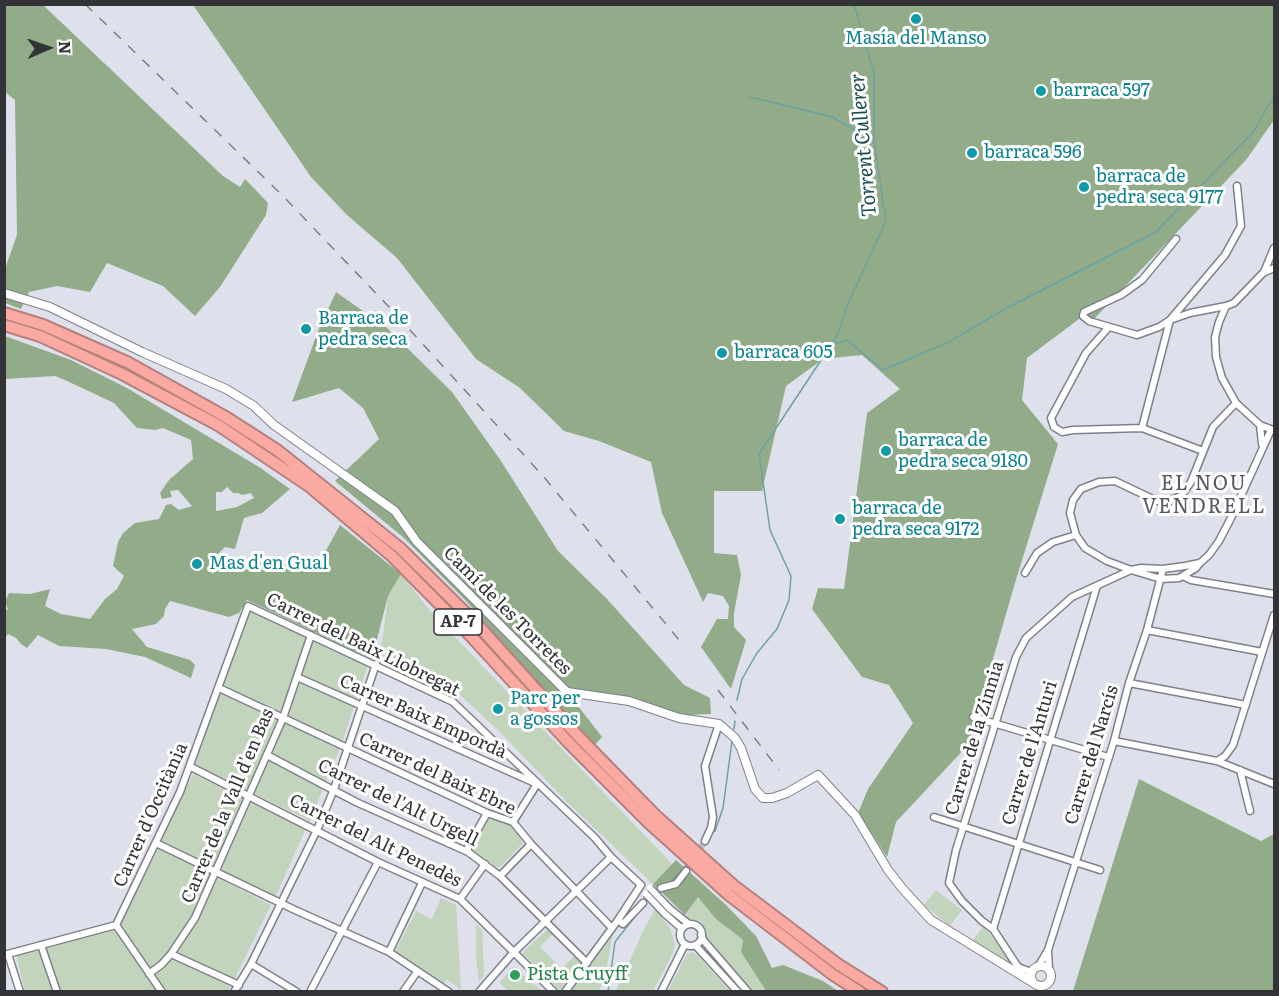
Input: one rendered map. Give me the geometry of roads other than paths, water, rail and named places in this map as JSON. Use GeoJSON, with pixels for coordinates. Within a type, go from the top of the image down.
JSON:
{"type":"FeatureCollection","features":[{"type":"Feature","properties":{"kind":"highway","name":"AP-7"},"geometry":{"type":"LineString","coordinates":[[4,313],[43,326],[129,363],[224,416],[277,450],[400,548],[477,624],[577,735],[655,815],[734,885],[839,965],[882,992]]}},
{"type":"Feature","properties":{"kind":"highway","name":"AP-7"},"geometry":{"type":"LineString","coordinates":[[4,324],[40,336],[122,374],[218,425],[309,486],[393,557],[469,634],[569,743],[649,823],[729,895],[832,974],[860,992]]}},
{"type":"Feature","properties":{"kind":"street"},"geometry":{"type":"LineString","coordinates":[[1142,428],[1170,320],[1225,255],[1241,226],[1237,186]]}},
{"type":"Feature","properties":{"kind":"street"},"geometry":{"type":"LineString","coordinates":[[1176,239],[1142,280],[1121,296],[1084,312],[1083,316],[1089,321],[1108,328],[1137,335],[1190,313],[1226,306],[1234,303],[1263,273],[1275,248]]}},
{"type":"Feature","properties":{"kind":"street"},"geometry":{"type":"LineString","coordinates":[[1263,273],[1275,268]]}},
{"type":"Feature","properties":{"kind":"street","name":"Camí de les Torretes"},"geometry":{"type":"LineString","coordinates":[[4,293],[51,307],[142,352],[226,389],[254,406],[274,424],[395,511],[417,542],[567,692],[629,701],[679,718],[719,724]]}},
{"type":"Feature","properties":{"kind":"street"},"geometry":{"type":"LineString","coordinates":[[1183,577],[1196,568],[1219,541],[1273,430],[1260,424],[1236,403],[1222,378],[1216,357],[1215,337],[1226,306]]}},
{"type":"Feature","properties":{"kind":"street"},"geometry":{"type":"LineString","coordinates":[[1108,328],[1086,353],[1051,418],[1054,427],[1062,432],[1073,429],[1142,428],[1203,451]]}},
{"type":"Feature","properties":{"kind":"street"},"geometry":{"type":"LineString","coordinates":[[1229,390],[1229,403],[1213,427],[1191,482],[1181,496],[1169,501],[1157,501],[1115,481],[1099,483],[1081,489],[1073,500],[1070,513],[1076,535],[1085,548],[1107,561],[1161,579],[1183,577],[1275,594]]}},
{"type":"Feature","properties":{"kind":"street"},"geometry":{"type":"LineString","coordinates":[[1222,415],[1236,403]]}},
{"type":"Feature","properties":{"kind":"street"},"geometry":{"type":"LineString","coordinates":[[1222,415],[1234,411],[1245,412]]}},
{"type":"Feature","properties":{"kind":"street"},"geometry":{"type":"LineString","coordinates":[[1260,424],[1262,451]]}},
{"type":"Feature","properties":{"kind":"street"},"geometry":{"type":"LineString","coordinates":[[1262,451],[1275,440]]}},
{"type":"Feature","properties":{"kind":"street"},"geometry":{"type":"LineString","coordinates":[[1025,573],[1037,553],[1053,542],[1076,535]]}},
{"type":"Feature","properties":{"kind":"street","name":"Carrer de la Zinnia"},"geometry":{"type":"LineString","coordinates":[[1031,972],[1018,967],[993,929],[962,901],[949,883],[956,850],[1016,657],[1026,638],[1072,597],[1131,570],[1163,569],[1200,563]]}},
{"type":"Feature","properties":{"kind":"street"},"geometry":{"type":"LineString","coordinates":[[1182,567],[1183,577]]}},
{"type":"Feature","properties":{"kind":"street","name":"Carrer del Narcís"},"geometry":{"type":"LineString","coordinates":[[1039,965],[1048,950],[1114,741],[1163,569]]}},
{"type":"Feature","properties":{"kind":"street","name":"Carrer de l'Anturi"},"geometry":{"type":"LineString","coordinates":[[993,929],[1097,586]]}},
{"type":"Feature","properties":{"kind":"street"},"geometry":{"type":"LineString","coordinates":[[1084,592],[1094,598]]}},
{"type":"Feature","properties":{"kind":"street","name":"Carrer del Baix Llobregat"},"geometry":{"type":"LineString","coordinates":[[248,606],[453,702],[596,838],[611,857],[642,888],[650,888],[668,912]]}},
{"type":"Feature","properties":{"kind":"street","name":"Carrer d'Occitània"},"geometry":{"type":"LineString","coordinates":[[116,925],[191,767],[248,606]]}},
{"type":"Feature","properties":{"kind":"street"},"geometry":{"type":"LineString","coordinates":[[1217,761],[1225,756],[1233,746],[1275,615]]}},
{"type":"Feature","properties":{"kind":"street"},"geometry":{"type":"LineString","coordinates":[[1147,630],[1262,652]]}},
{"type":"Feature","properties":{"kind":"street","name":"Carrer de la Vall d'en Bas"},"geometry":{"type":"LineString","coordinates":[[149,974],[171,954],[195,918],[267,755],[311,635]]}},
{"type":"Feature","properties":{"kind":"street"},"geometry":{"type":"LineString","coordinates":[[234,992],[282,904],[317,830],[334,789],[376,664]]}},
{"type":"Feature","properties":{"kind":"street","name":"Carrer Baix Empordà"},"geometry":{"type":"LineString","coordinates":[[297,677],[537,784]]}},
{"type":"Feature","properties":{"kind":"street"},"geometry":{"type":"LineString","coordinates":[[1129,683],[1246,705]]}},
{"type":"Feature","properties":{"kind":"street","name":"Carrer del Baix Ebre"},"geometry":{"type":"LineString","coordinates":[[219,688],[487,813],[513,822],[531,844],[612,928]]}},
{"type":"Feature","properties":{"kind":"street"},"geometry":{"type":"LineString","coordinates":[[973,717],[1108,757]]}},
{"type":"Feature","properties":{"kind":"street"},"geometry":{"type":"LineString","coordinates":[[705,841],[713,817],[705,766],[719,724],[735,738],[741,748],[755,789],[761,797],[772,798],[787,793],[818,775],[855,815],[895,879],[931,920],[1034,984],[1043,992]]}},
{"type":"Feature","properties":{"kind":"street"},"geometry":{"type":"LineString","coordinates":[[1114,741],[1217,761],[1275,784]]}},
{"type":"Feature","properties":{"kind":"street","name":"Carrer de l'Alt Urgell"},"geometry":{"type":"LineString","coordinates":[[267,755],[356,802],[468,852],[500,876],[586,963]]}},
{"type":"Feature","properties":{"kind":"street","name":"Carrer del Alt Penedès"},"geometry":{"type":"LineString","coordinates":[[191,767],[378,862],[460,899],[554,992]]}},
{"type":"Feature","properties":{"kind":"street"},"geometry":{"type":"LineString","coordinates":[[1240,770],[1250,811]]}},
{"type":"Feature","properties":{"kind":"street"},"geometry":{"type":"LineString","coordinates":[[513,822],[537,784]]}},
{"type":"Feature","properties":{"kind":"street"},"geometry":{"type":"LineString","coordinates":[[468,852],[468,847],[487,813]]}},
{"type":"Feature","properties":{"kind":"street"},"geometry":{"type":"LineString","coordinates":[[934,817],[1100,870]]}},
{"type":"Feature","properties":{"kind":"street"},"geometry":{"type":"LineString","coordinates":[[156,843],[282,904],[389,952],[449,992]]}},
{"type":"Feature","properties":{"kind":"street"},"geometry":{"type":"LineString","coordinates":[[500,876],[531,844]]}},
{"type":"Feature","properties":{"kind":"street"},"geometry":{"type":"LineString","coordinates":[[479,992],[513,953],[611,857]]}},
{"type":"Feature","properties":{"kind":"street"},"geometry":{"type":"LineString","coordinates":[[310,992],[378,862]]}},
{"type":"Feature","properties":{"kind":"street"},"geometry":{"type":"LineString","coordinates":[[460,899],[485,864]]}},
{"type":"Feature","properties":{"kind":"street"},"geometry":{"type":"LineString","coordinates":[[661,888],[676,884],[686,871]]}},
{"type":"Feature","properties":{"kind":"street"},"geometry":{"type":"LineString","coordinates":[[389,952],[422,883]]}},
{"type":"Feature","properties":{"kind":"street"},"geometry":{"type":"LineString","coordinates":[[565,992],[642,888]]}},
{"type":"Feature","properties":{"kind":"street"},"geometry":{"type":"LineString","coordinates":[[618,920],[623,924],[643,903]]}},
{"type":"Feature","properties":{"kind":"street"},"geometry":{"type":"LineString","coordinates":[[668,912],[698,927],[704,941],[748,992]]}},
{"type":"Feature","properties":{"kind":"street"},"geometry":{"type":"LineString","coordinates":[[668,912],[682,929]]}},
{"type":"Feature","properties":{"kind":"street"},"geometry":{"type":"LineString","coordinates":[[689,924],[682,929],[680,939],[685,944],[695,945],[738,992]]}},
{"type":"Feature","properties":{"kind":"street"},"geometry":{"type":"LineString","coordinates":[[20,992],[9,954],[116,925],[162,992]]}},
{"type":"Feature","properties":{"kind":"street"},"geometry":{"type":"LineString","coordinates":[[695,945],[700,941],[701,935]]}},
{"type":"Feature","properties":{"kind":"street"},"geometry":{"type":"LineString","coordinates":[[661,992],[685,944]]}},
{"type":"Feature","properties":{"kind":"street"},"geometry":{"type":"LineString","coordinates":[[41,945],[57,992]]}},
{"type":"Feature","properties":{"kind":"street","name":"Carrer del Narcís"},"geometry":{"type":"LineString","coordinates":[[1048,950],[1048,969]]}},
{"type":"Feature","properties":{"kind":"street"},"geometry":{"type":"LineString","coordinates":[[171,954],[238,985]]}},
{"type":"Feature","properties":{"kind":"street"},"geometry":{"type":"LineString","coordinates":[[251,964],[297,992]]}},
{"type":"Feature","properties":{"kind":"street"},"geometry":{"type":"LineString","coordinates":[[1034,984],[1031,972],[1039,965],[1048,969],[1054,992]]}},
{"type":"Feature","properties":{"kind":"street"},"geometry":{"type":"LineString","coordinates":[[403,992],[417,972]]}},
{"type":"Feature","properties":{"kind":"street"},"geometry":{"type":"LineString","coordinates":[[1034,984],[1044,986],[1051,979]]}},
{"type":"Feature","properties":{"kind":"waterway","name":"Torrent Cullerer"},"geometry":{"type":"LineString","coordinates":[[737,700],[742,679],[757,653],[777,629],[789,600],[791,576],[770,530],[759,454],[837,336],[847,306],[886,221],[874,141],[874,73],[854,4]]}},
{"type":"Feature","properties":{"kind":"waterway"},"geometry":{"type":"LineString","coordinates":[[834,344],[847,340],[883,370],[949,342],[1003,310],[1156,232],[1254,131],[1274,96]]}},
{"type":"Feature","properties":{"kind":"waterway"},"geometry":{"type":"LineString","coordinates":[[750,97],[832,117],[873,140]]}},
{"type":"Feature","properties":{"kind":"waterway","name":"Torrent Cullerer"},"geometry":{"type":"LineString","coordinates":[[734,729],[735,721]]}},
{"type":"Feature","properties":{"kind":"waterway","name":"Torrent Cullerer"},"geometry":{"type":"LineString","coordinates":[[712,833],[715,831],[723,808],[732,741]]}},
{"type":"Feature","properties":{"kind":"waterway","name":"Torrent Cullerer"},"geometry":{"type":"LineString","coordinates":[[671,882],[686,865]]}},
{"type":"Feature","properties":{"kind":"waterway","name":"Torrent Cullerer"},"geometry":{"type":"LineString","coordinates":[[608,992],[615,942],[637,914]]}},
{"type":"Feature","properties":{"kind":"tunnel"},"geometry":{"type":"LineString","coordinates":[[686,871],[705,841]]}},
{"type":"Feature","properties":{"kind":"railway"},"geometry":{"type":"LineString","coordinates":[[85,4],[282,195],[389,307],[543,476],[680,641]]}},
{"type":"Feature","properties":{"kind":"railway"},"geometry":{"type":"LineString","coordinates":[[718,690],[779,770]]}},
{"type":"Feature","properties":{"kind":"place","name":"Masía del Manso"},"geometry":{"type":"Point","coordinates":[916,19]}},
{"type":"Feature","properties":{"kind":"place","name":"barraca 597"},"geometry":{"type":"Point","coordinates":[1041,91]}},
{"type":"Feature","properties":{"kind":"place","name":"barraca 596"},"geometry":{"type":"Point","coordinates":[972,153]}},
{"type":"Feature","properties":{"kind":"place","name":"barraca de pedra seca 9177"},"geometry":{"type":"Point","coordinates":[1084,187]}},
{"type":"Feature","properties":{"kind":"place","name":"Barraca de pedra seca"},"geometry":{"type":"Point","coordinates":[306,329]}},
{"type":"Feature","properties":{"kind":"place","name":"barraca 605"},"geometry":{"type":"Point","coordinates":[722,353]}},
{"type":"Feature","properties":{"kind":"place","name":"barraca de pedra seca 9180"},"geometry":{"type":"Point","coordinates":[886,451]}},
{"type":"Feature","properties":{"kind":"place","name":"barraca de pedra seca 9172"},"geometry":{"type":"Point","coordinates":[840,519]}},
{"type":"Feature","properties":{"kind":"place","name":"Mas d'en Gual"},"geometry":{"type":"Point","coordinates":[197,564]}},
{"type":"Feature","properties":{"kind":"place","name":"Parc per a gossos"},"geometry":{"type":"Point","coordinates":[498,709]}},
{"type":"Feature","properties":{"kind":"place","name":"Pista Cruyff"},"geometry":{"type":"Point","coordinates":[515,975]}},
{"type":"Feature","properties":{"kind":"district","name":"EL NOU VENDRELL"},"geometry":{"type":"Point","coordinates":[1204,496]}}]}
